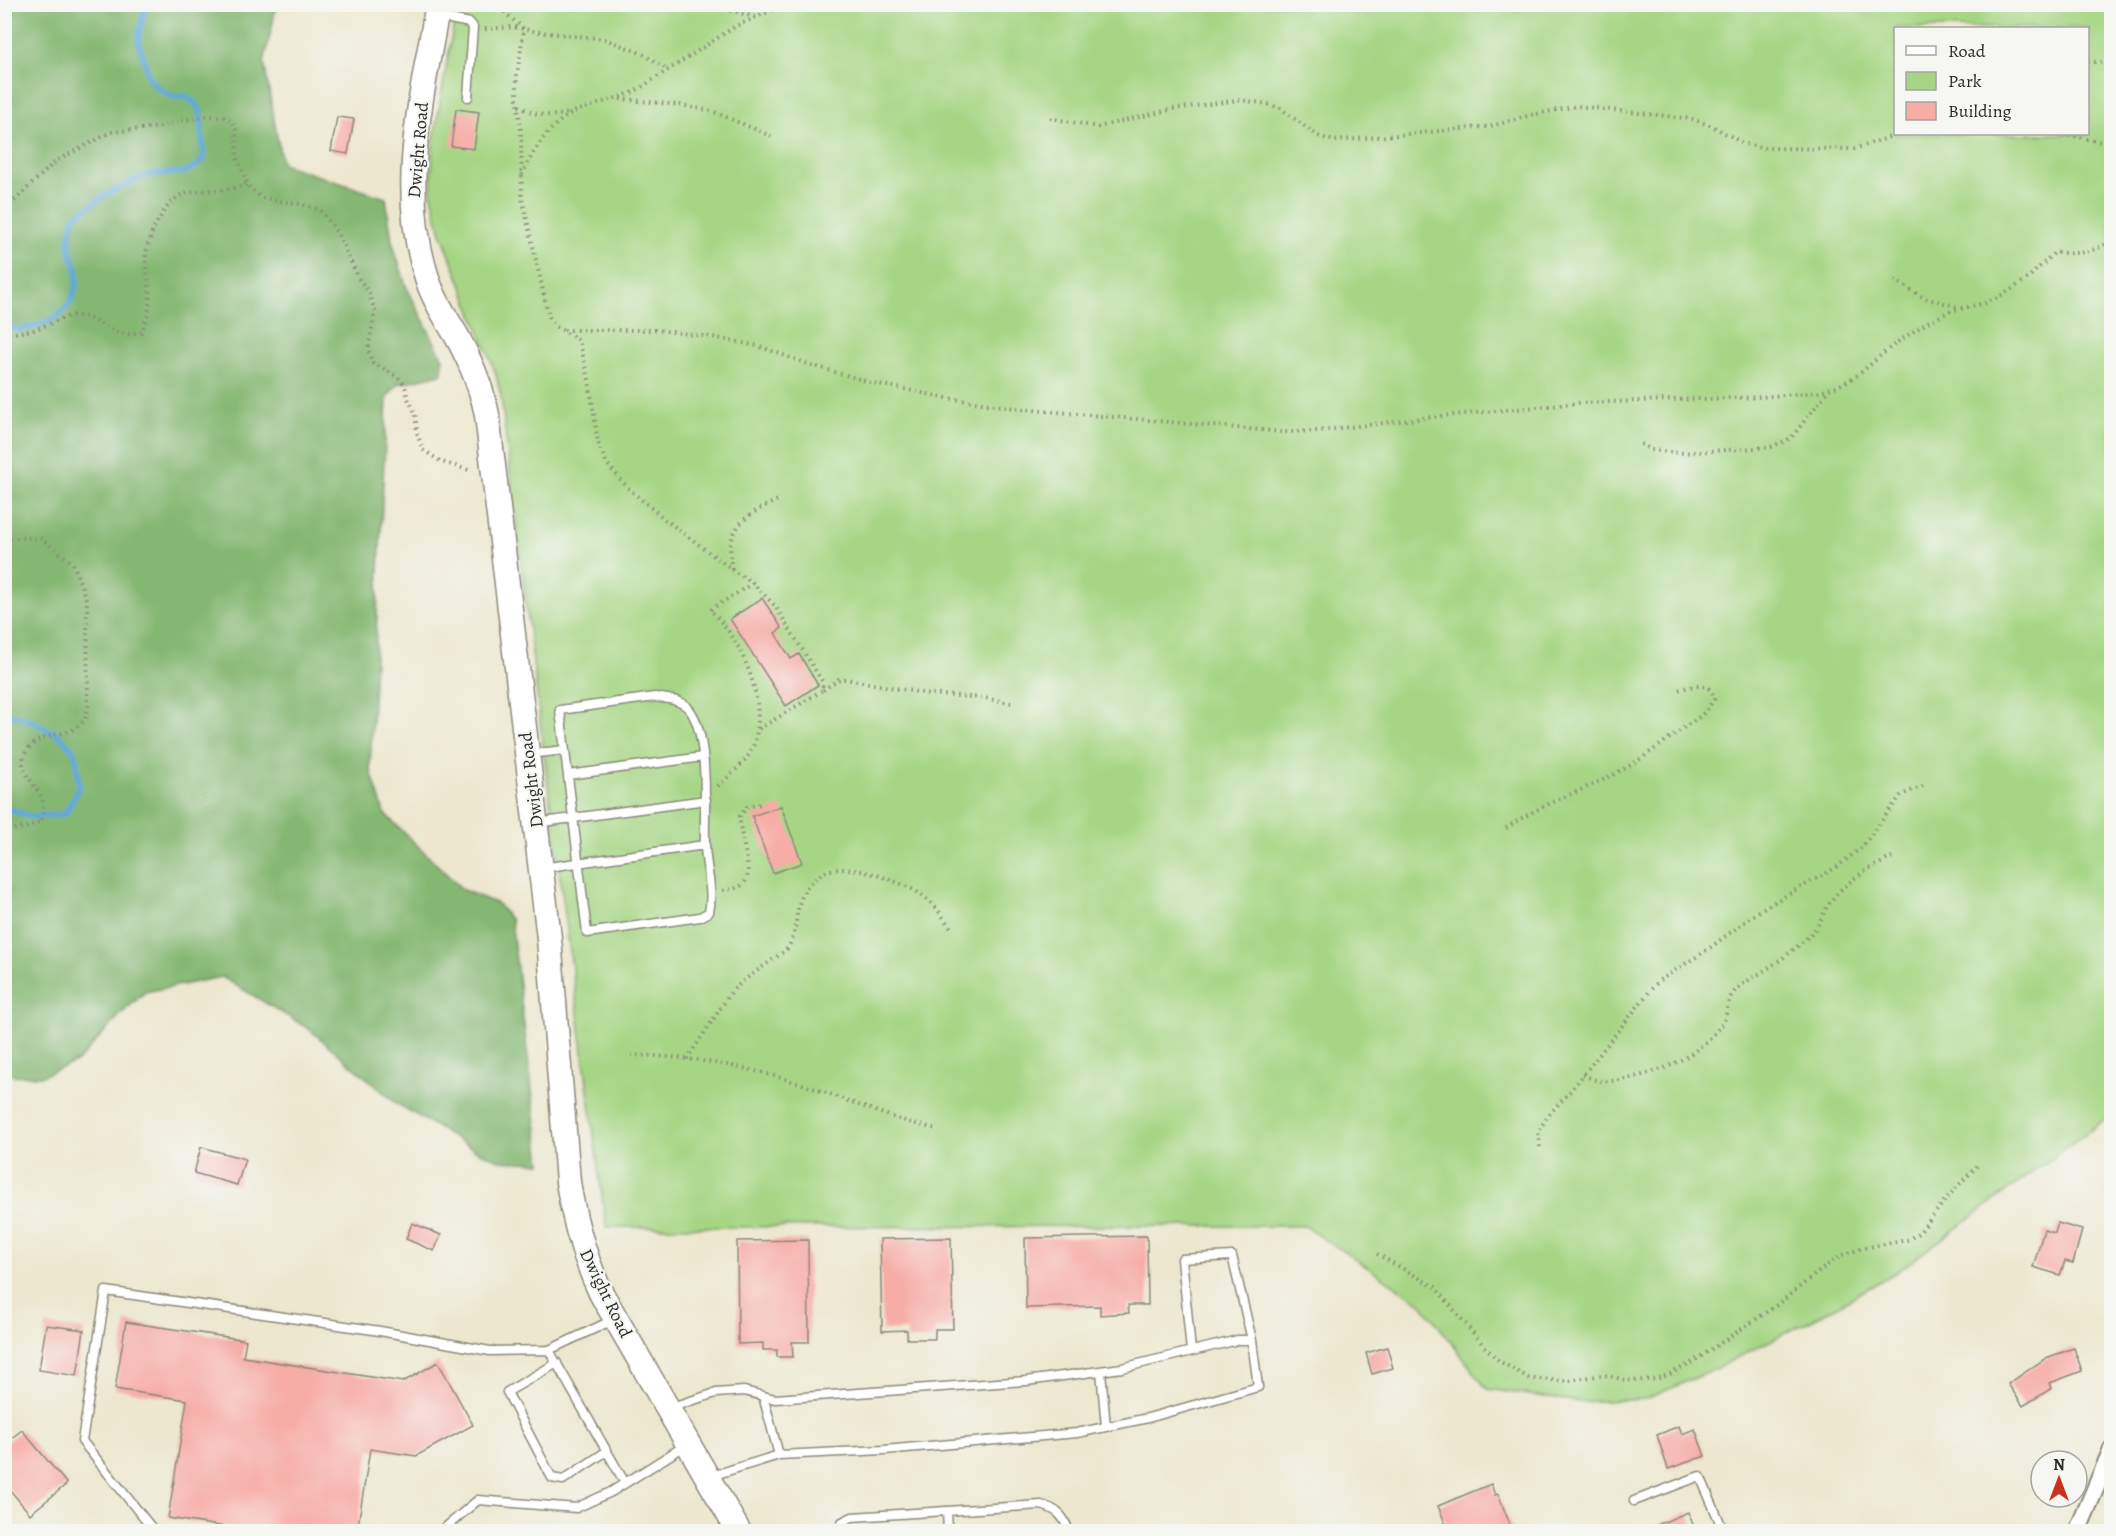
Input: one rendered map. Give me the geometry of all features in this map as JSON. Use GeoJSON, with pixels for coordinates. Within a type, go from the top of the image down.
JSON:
{"type":"FeatureCollection","features":[{"type":"Feature","properties":{"kind":"main road","name":"Dwight Road"},"geometry":{"type":"LineString","coordinates":[[437,10],[417,128],[413,168],[416,233],[424,270],[435,298],[471,364],[488,415],[550,951],[570,1200],[586,1258],[615,1318],[740,1532]]}},
{"type":"Feature","properties":{"kind":"street"},"geometry":{"type":"LineString","coordinates":[[2077,1532],[2112,1449]]}},
{"type":"Feature","properties":{"kind":"lane"},"geometry":{"type":"LineString","coordinates":[[437,10],[470,23],[473,27],[468,97]]}},
{"type":"Feature","properties":{"kind":"lane"},"geometry":{"type":"LineString","coordinates":[[655,697],[675,700],[688,708],[696,723],[703,757],[706,800],[705,844],[712,900],[709,912],[700,917],[587,933],[560,710],[655,697]]}},
{"type":"Feature","properties":{"kind":"lane"},"geometry":{"type":"LineString","coordinates":[[528,754],[565,750]]}},
{"type":"Feature","properties":{"kind":"lane"},"geometry":{"type":"LineString","coordinates":[[568,775],[703,757]]}},
{"type":"Feature","properties":{"kind":"lane"},"geometry":{"type":"LineString","coordinates":[[536,823],[706,800]]}},
{"type":"Feature","properties":{"kind":"lane"},"geometry":{"type":"LineString","coordinates":[[541,868],[705,844]]}},
{"type":"Feature","properties":{"kind":"lane"},"geometry":{"type":"LineString","coordinates":[[707,1477],[779,1455],[884,1450],[1077,1433],[1148,1418],[1258,1387],[1252,1340],[1232,1256],[1182,1259],[1191,1351]]}},
{"type":"Feature","properties":{"kind":"lane"},"geometry":{"type":"LineString","coordinates":[[155,1532],[82,1441],[106,1291],[381,1331],[490,1351],[549,1350],[615,1318]]}},
{"type":"Feature","properties":{"kind":"lane"},"geometry":{"type":"LineString","coordinates":[[667,1408],[716,1393],[744,1391],[775,1399],[1014,1382],[1122,1368],[1238,1340],[1252,1340]]}},
{"type":"Feature","properties":{"kind":"lane"},"geometry":{"type":"LineString","coordinates":[[549,1350],[625,1483]]}},
{"type":"Feature","properties":{"kind":"lane"},"geometry":{"type":"LineString","coordinates":[[557,1363],[507,1392],[552,1478],[562,1480],[607,1451]]}},
{"type":"Feature","properties":{"kind":"lane"},"geometry":{"type":"LineString","coordinates":[[1101,1371],[1106,1427]]}},
{"type":"Feature","properties":{"kind":"lane"},"geometry":{"type":"LineString","coordinates":[[763,1396],[779,1455]]}},
{"type":"Feature","properties":{"kind":"lane"},"geometry":{"type":"LineString","coordinates":[[440,1532],[478,1500],[576,1508],[611,1492],[688,1443]]}},
{"type":"Feature","properties":{"kind":"lane"},"geometry":{"type":"LineString","coordinates":[[1634,1501],[1700,1476],[1724,1532]]}},
{"type":"Feature","properties":{"kind":"lane"},"geometry":{"type":"LineString","coordinates":[[840,1532],[842,1522],[852,1517],[1041,1505],[1053,1508],[1064,1517],[1069,1532]]}},
{"type":"Feature","properties":{"kind":"lane"},"geometry":{"type":"LineString","coordinates":[[947,1511],[948,1532]]}},
{"type":"Feature","properties":{"kind":"path"},"geometry":{"type":"LineString","coordinates":[[495,4],[524,29]]}},
{"type":"Feature","properties":{"kind":"path"},"geometry":{"type":"LineString","coordinates":[[695,4],[718,7],[755,17]]}},
{"type":"Feature","properties":{"kind":"path"},"geometry":{"type":"LineString","coordinates":[[518,105],[532,112],[558,116],[616,99],[634,92],[713,40],[755,17],[786,4]]}},
{"type":"Feature","properties":{"kind":"path"},"geometry":{"type":"LineString","coordinates":[[474,35],[488,28],[505,27],[614,41],[643,54],[668,70]]}},
{"type":"Feature","properties":{"kind":"path"},"geometry":{"type":"LineString","coordinates":[[524,29],[518,75],[522,198],[543,285],[547,312],[552,323],[579,340],[589,380],[598,443],[607,464],[630,490],[667,522],[753,583],[775,606],[822,681],[823,690]]}},
{"type":"Feature","properties":{"kind":"path"},"geometry":{"type":"LineString","coordinates":[[2089,62],[2112,62]]}},
{"type":"Feature","properties":{"kind":"path"},"geometry":{"type":"LineString","coordinates":[[616,99],[680,105],[706,110],[771,136]]}},
{"type":"Feature","properties":{"kind":"path"},"geometry":{"type":"LineString","coordinates":[[1050,118],[1098,127],[1140,115],[1240,100],[1280,108],[1318,136],[1334,141],[1492,126],[1577,106],[1692,119],[1703,122],[1743,143],[1761,148],[1854,149],[1895,135]]}},
{"type":"Feature","properties":{"kind":"path"},"geometry":{"type":"LineString","coordinates":[[521,176],[542,138],[558,122],[573,112]]}},
{"type":"Feature","properties":{"kind":"path"},"geometry":{"type":"LineString","coordinates":[[4,207],[15,200],[56,160],[111,132],[160,127],[182,120],[209,116],[224,117],[232,121],[236,130],[237,158],[248,184],[262,198],[320,210],[330,222],[359,279],[369,293],[375,311],[368,350],[373,363],[398,377],[405,386],[408,399],[415,412],[417,433],[423,450],[442,462],[496,478]]}},
{"type":"Feature","properties":{"kind":"path"},"geometry":{"type":"LineString","coordinates":[[2068,135],[2112,144]]}},
{"type":"Feature","properties":{"kind":"path"},"geometry":{"type":"LineString","coordinates":[[4,337],[34,330],[71,315],[87,317],[119,333],[141,332],[148,309],[146,254],[153,231],[162,214],[172,201],[184,194],[235,189],[248,184]]}},
{"type":"Feature","properties":{"kind":"path"},"geometry":{"type":"LineString","coordinates":[[564,330],[657,330],[740,341],[834,372],[873,382],[947,398],[1022,409],[1283,432],[1317,431],[1432,417],[1580,404],[1802,394],[1830,389],[1858,375],[1893,345],[1919,327],[1951,311],[1985,303],[2004,294],[2027,279],[2055,252],[2079,254],[2098,248],[2112,240]]}},
{"type":"Feature","properties":{"kind":"path"},"geometry":{"type":"LineString","coordinates":[[1895,280],[1924,298],[1965,308]]}},
{"type":"Feature","properties":{"kind":"path"},"geometry":{"type":"LineString","coordinates":[[1641,444],[1651,450],[1680,453],[1771,447],[1791,438],[1830,389]]}},
{"type":"Feature","properties":{"kind":"path"},"geometry":{"type":"LineString","coordinates":[[732,569],[729,555],[730,542],[737,527],[753,513],[778,500]]}},
{"type":"Feature","properties":{"kind":"path"},"geometry":{"type":"LineString","coordinates":[[4,538],[40,538],[73,563],[87,602],[88,706],[85,720],[72,730],[44,737],[30,746],[23,756],[26,776],[36,787],[43,800],[44,814],[41,821],[25,828],[4,831]]}},
{"type":"Feature","properties":{"kind":"path"},"geometry":{"type":"LineString","coordinates":[[706,800],[744,760],[753,746],[757,730],[754,688],[749,669],[731,633],[710,610],[753,583]]}},
{"type":"Feature","properties":{"kind":"path"},"geometry":{"type":"LineString","coordinates":[[757,730],[839,679],[928,694],[984,698],[1011,703]]}},
{"type":"Feature","properties":{"kind":"path"},"geometry":{"type":"LineString","coordinates":[[1506,828],[1534,810],[1563,799],[1624,769],[1699,717],[1714,699],[1709,688],[1703,686],[1677,690]]}},
{"type":"Feature","properties":{"kind":"path"},"geometry":{"type":"LineString","coordinates":[[1540,1147],[1538,1132],[1542,1125],[1660,980],[1707,950],[1762,909],[1837,867],[1862,847],[1901,795],[1923,786]]}},
{"type":"Feature","properties":{"kind":"path"},"geometry":{"type":"LineString","coordinates":[[710,891],[739,887],[745,883],[748,869],[740,835],[740,816],[747,807],[761,804]]}},
{"type":"Feature","properties":{"kind":"path"},"geometry":{"type":"LineString","coordinates":[[1583,1075],[1600,1081],[1623,1080],[1680,1061],[1707,1041],[1721,1025],[1726,1017],[1729,1000],[1740,986],[1772,966],[1812,934],[1835,895],[1873,866],[1895,856]]}},
{"type":"Feature","properties":{"kind":"path"},"geometry":{"type":"LineString","coordinates":[[687,1059],[732,992],[791,944],[800,900],[812,882],[825,872],[836,869],[854,870],[887,878],[906,886],[930,901],[951,928]]}},
{"type":"Feature","properties":{"kind":"path"},"geometry":{"type":"LineString","coordinates":[[631,1055],[687,1059],[783,1078],[871,1111],[937,1129]]}},
{"type":"Feature","properties":{"kind":"path"},"geometry":{"type":"LineString","coordinates":[[1377,1254],[1435,1287],[1484,1346],[1500,1361],[1529,1378],[1563,1381],[1604,1375],[1632,1381],[1656,1379],[1691,1363],[1777,1305],[1843,1255],[1908,1240],[1926,1227],[1951,1193],[1977,1166]]}},
{"type":"Feature","properties":{"kind":"green space"},"geometry":{"type":"Polygon","coordinates":[[[5,4],[280,5],[275,12],[264,63],[282,164],[386,198],[392,241],[406,286],[443,359],[442,374],[398,384],[387,397],[370,768],[384,813],[463,890],[498,904],[511,920],[541,1163],[502,1161],[479,1152],[397,1104],[309,1029],[222,977],[145,992],[121,1014],[78,1061],[42,1076],[5,1075],[5,4]]]}},
{"type":"Feature","properties":{"kind":"green space"},"geometry":{"type":"Polygon","coordinates":[[[457,5],[2111,5],[2111,1115],[1898,1271],[1827,1312],[1709,1372],[1646,1399],[1580,1402],[1487,1389],[1421,1303],[1305,1226],[606,1227],[545,762],[501,396],[495,371],[440,230],[431,191],[433,143],[457,5]]]}},
{"type":"Feature","properties":{"kind":"building"},"geometry":{"type":"Polygon","coordinates":[[[456,109],[479,112],[474,149],[451,146],[456,109]]]}},
{"type":"Feature","properties":{"kind":"building"},"geometry":{"type":"Polygon","coordinates":[[[337,117],[354,119],[348,154],[331,151],[337,117]]]}},
{"type":"Feature","properties":{"kind":"building"},"geometry":{"type":"Polygon","coordinates":[[[762,598],[782,628],[775,633],[791,659],[799,654],[818,685],[786,706],[730,619],[762,598]]]}},
{"type":"Feature","properties":{"kind":"building"},"geometry":{"type":"Polygon","coordinates":[[[781,806],[802,863],[773,873],[752,816],[781,806]]]}},
{"type":"Feature","properties":{"kind":"building"},"geometry":{"type":"Polygon","coordinates":[[[201,1147],[245,1159],[237,1185],[194,1173],[201,1147]]]}},
{"type":"Feature","properties":{"kind":"building"},"geometry":{"type":"Polygon","coordinates":[[[412,1223],[441,1235],[434,1251],[406,1239],[412,1223]]]}},
{"type":"Feature","properties":{"kind":"building"},"geometry":{"type":"Polygon","coordinates":[[[2058,1223],[2082,1230],[2073,1263],[2065,1261],[2060,1275],[2033,1267],[2044,1230],[2055,1233],[2058,1223]]]}},
{"type":"Feature","properties":{"kind":"building"},"geometry":{"type":"Polygon","coordinates":[[[1147,1236],[1148,1305],[1128,1305],[1129,1313],[1100,1315],[1100,1306],[1026,1308],[1025,1238],[1147,1236]]]}},
{"type":"Feature","properties":{"kind":"building"},"geometry":{"type":"Polygon","coordinates":[[[951,1238],[953,1329],[935,1329],[935,1339],[907,1339],[907,1330],[882,1331],[880,1239],[951,1238]]]}},
{"type":"Feature","properties":{"kind":"building"},"geometry":{"type":"Polygon","coordinates":[[[808,1240],[809,1342],[792,1342],[793,1357],[777,1357],[777,1350],[763,1350],[763,1343],[738,1344],[737,1241],[808,1240]]]}},
{"type":"Feature","properties":{"kind":"building"},"geometry":{"type":"Polygon","coordinates":[[[126,1322],[246,1340],[243,1357],[403,1382],[438,1362],[473,1425],[416,1456],[370,1449],[357,1532],[259,1532],[168,1518],[187,1400],[115,1389],[126,1322]]]}},
{"type":"Feature","properties":{"kind":"building"},"geometry":{"type":"Polygon","coordinates":[[[46,1325],[84,1330],[77,1376],[39,1370],[46,1325]]]}},
{"type":"Feature","properties":{"kind":"building"},"geometry":{"type":"Polygon","coordinates":[[[1387,1347],[1393,1368],[1372,1374],[1366,1353],[1387,1347]]]}},
{"type":"Feature","properties":{"kind":"building"},"geometry":{"type":"Polygon","coordinates":[[[2074,1348],[2082,1371],[2050,1383],[2052,1388],[2023,1406],[2008,1384],[2046,1358],[2074,1348]]]}},
{"type":"Feature","properties":{"kind":"building"},"geometry":{"type":"Polygon","coordinates":[[[1679,1426],[1682,1434],[1695,1429],[1705,1456],[1668,1469],[1657,1435],[1679,1426]]]}},
{"type":"Feature","properties":{"kind":"building"},"geometry":{"type":"Polygon","coordinates":[[[22,1430],[67,1484],[30,1514],[4,1483],[4,1444],[22,1430]]]}},
{"type":"Feature","properties":{"kind":"building"},"geometry":{"type":"Polygon","coordinates":[[[1491,1484],[1495,1495],[1498,1494],[1513,1532],[1449,1532],[1438,1506],[1491,1484]]]}},
{"type":"Feature","properties":{"kind":"building"},"geometry":{"type":"Polygon","coordinates":[[[1688,1512],[1696,1532],[1643,1532],[1643,1531],[1688,1512]]]}},
{"type":"Feature","properties":{"kind":"waterway"},"geometry":{"type":"LineString","coordinates":[[4,322],[17,330],[41,324],[60,314],[73,297],[77,272],[69,245],[73,218],[107,194],[135,180],[153,174],[190,170],[204,158],[200,110],[185,96],[176,97],[166,94],[150,80],[139,44],[146,4]]}},
{"type":"Feature","properties":{"kind":"waterway"},"geometry":{"type":"LineString","coordinates":[[4,712],[27,719],[57,734],[71,747],[76,756],[79,787],[65,814],[32,817],[4,807]]}}]}
